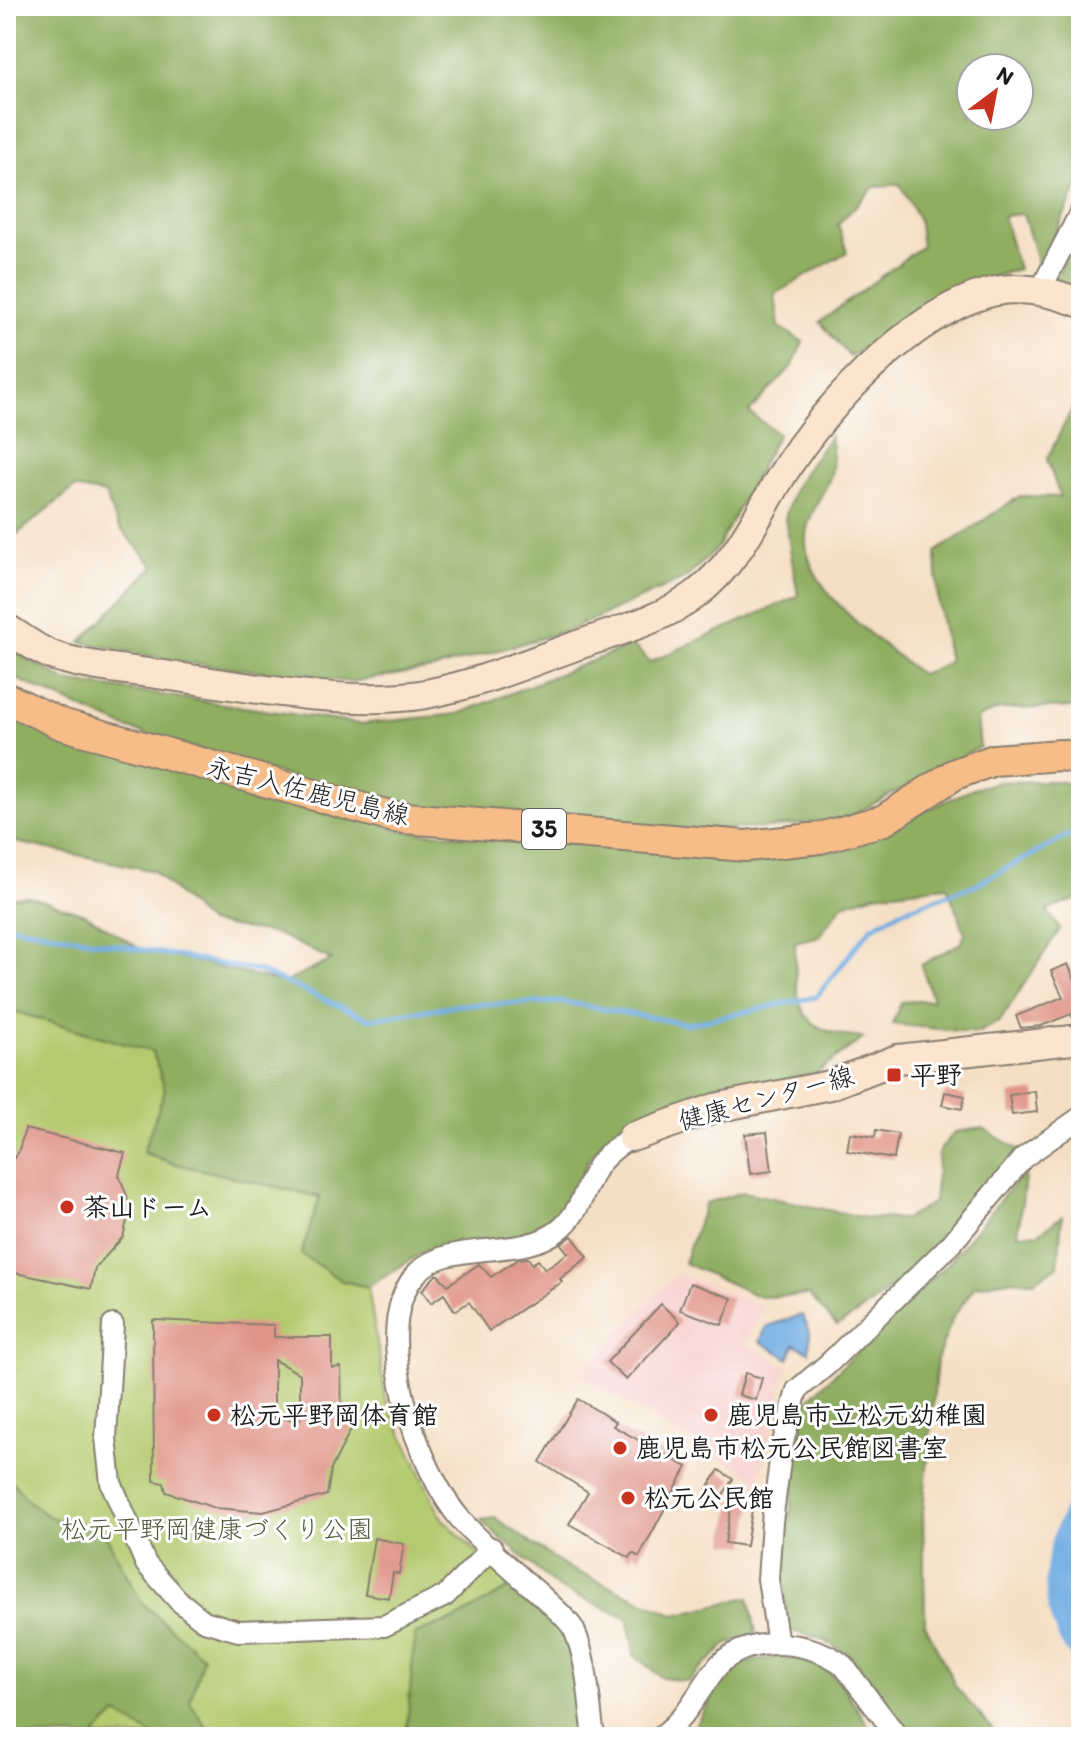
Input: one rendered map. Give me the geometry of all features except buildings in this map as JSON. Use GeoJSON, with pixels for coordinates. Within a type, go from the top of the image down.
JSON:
{"type":"FeatureCollection","features":[{"type":"Feature","properties":{"kind":"main road","name":"永吉入佐鹿児島線"},"geometry":{"type":"LineString","coordinates":[[6,698],[61,724],[393,817],[746,846],[820,838],[884,820],[955,774],[994,760],[1060,755],[1081,759]]}},
{"type":"Feature","properties":{"kind":"street"},"geometry":{"type":"LineString","coordinates":[[1040,291],[1081,211]]}},
{"type":"Feature","properties":{"kind":"street"},"geometry":{"type":"LineString","coordinates":[[6,628],[52,656],[299,694],[424,694],[489,677],[636,624],[692,597],[723,571],[810,433],[842,392],[874,362],[954,309],[1012,289],[1040,291],[1081,303]]}},
{"type":"Feature","properties":{"kind":"street","name":"健康センター線"},"geometry":{"type":"LineString","coordinates":[[594,1737],[573,1629],[462,1520],[441,1491],[423,1453],[406,1401],[394,1336],[397,1311],[416,1273],[431,1261],[538,1242],[559,1230],[576,1212],[597,1167],[632,1137],[715,1108],[830,1085],[898,1059],[1081,1039]]}},
{"type":"Feature","properties":{"kind":"street"},"geometry":{"type":"LineString","coordinates":[[778,1644],[768,1579],[782,1446],[797,1390],[828,1364],[951,1244],[1023,1158],[1081,1117]]}},
{"type":"Feature","properties":{"kind":"street"},"geometry":{"type":"LineString","coordinates":[[113,1325],[106,1438],[111,1483],[146,1564],[179,1601],[204,1621],[238,1631],[384,1626],[445,1596],[492,1548]]}},
{"type":"Feature","properties":{"kind":"street"},"geometry":{"type":"LineString","coordinates":[[660,1737],[680,1723],[714,1670],[729,1656],[778,1644],[833,1657],[843,1665],[898,1737]]}},
{"type":"Feature","properties":{"kind":"shaded area","name":"鹿児島市立松元幼稚園"},"geometry":{"type":"Polygon","coordinates":[[[676,1273],[765,1306],[745,1343],[787,1367],[759,1481],[580,1375],[676,1273]]]}},
{"type":"Feature","properties":{"kind":"green space"},"geometry":{"type":"Polygon","coordinates":[[[6,6],[1081,6],[1081,180],[1039,267],[1023,214],[1003,216],[1018,269],[952,290],[850,357],[820,322],[922,246],[918,218],[900,184],[874,187],[838,224],[847,252],[775,294],[779,327],[803,342],[793,365],[749,412],[778,434],[718,547],[686,578],[569,630],[433,669],[351,682],[181,662],[81,642],[154,566],[118,526],[105,494],[74,488],[16,535],[6,550],[6,6]]]}},
{"type":"Feature","properties":{"kind":"green space"},"geometry":{"type":"Polygon","coordinates":[[[1081,227],[1081,290],[1054,282],[1081,227]]]}},
{"type":"Feature","properties":{"kind":"green space"},"geometry":{"type":"Polygon","coordinates":[[[1081,400],[1081,707],[1000,709],[977,718],[980,747],[847,818],[770,828],[645,830],[387,806],[126,728],[6,674],[6,646],[66,681],[360,724],[458,714],[632,645],[650,662],[798,596],[785,518],[795,486],[830,436],[831,474],[809,521],[806,543],[812,566],[824,587],[842,608],[921,675],[949,662],[938,601],[936,552],[1020,496],[1060,497],[1047,459],[1072,409],[1081,400]]]}},
{"type":"Feature","properties":{"kind":"green space"},"geometry":{"type":"Polygon","coordinates":[[[6,706],[403,831],[713,852],[840,851],[970,790],[997,782],[1053,781],[1081,785],[1081,898],[1047,910],[1060,929],[1000,1021],[977,1033],[892,1024],[901,1002],[933,1000],[921,965],[961,943],[965,933],[947,886],[875,894],[843,904],[819,936],[795,942],[796,982],[803,1011],[811,1021],[841,1035],[864,1038],[816,1073],[717,1094],[629,1127],[607,1140],[588,1160],[572,1200],[555,1221],[532,1236],[428,1249],[368,1287],[342,1281],[301,1254],[320,1197],[172,1163],[143,1152],[165,1090],[153,1052],[6,1009],[6,898],[28,896],[85,914],[139,948],[284,983],[332,960],[277,934],[208,923],[154,871],[6,840],[6,706]]]}},
{"type":"Feature","properties":{"kind":"green space","name":"松元平野岡健康づくり公園"},"geometry":{"type":"Polygon","coordinates":[[[6,1009],[153,1052],[165,1090],[144,1153],[172,1163],[320,1197],[342,1281],[368,1287],[386,1399],[441,1517],[511,1587],[531,1600],[582,1737],[62,1737],[6,1549],[6,1009]]]}},
{"type":"Feature","properties":{"kind":"green space"},"geometry":{"type":"Polygon","coordinates":[[[983,1128],[1018,1150],[957,1223],[913,1269],[864,1309],[837,1326],[809,1295],[760,1297],[684,1263],[705,1203],[744,1192],[866,1218],[906,1219],[934,1202],[939,1151],[955,1132],[983,1128]]]}},
{"type":"Feature","properties":{"kind":"green space"},"geometry":{"type":"Polygon","coordinates":[[[1026,1169],[1018,1234],[1039,1233],[1062,1216],[1058,1266],[1034,1281],[1008,1280],[975,1286],[952,1319],[937,1360],[923,1511],[925,1624],[956,1687],[999,1737],[913,1737],[852,1657],[822,1639],[788,1630],[782,1576],[805,1403],[950,1261],[1026,1169]]]}},
{"type":"Feature","properties":{"kind":"green space"},"geometry":{"type":"Polygon","coordinates":[[[6,1473],[26,1498],[46,1514],[69,1523],[101,1526],[141,1602],[203,1657],[190,1702],[213,1737],[155,1737],[117,1714],[93,1737],[6,1737],[6,1473]]]}},
{"type":"Feature","properties":{"kind":"green space"},"geometry":{"type":"Polygon","coordinates":[[[495,1518],[566,1567],[675,1615],[749,1597],[756,1633],[726,1645],[688,1681],[662,1678],[634,1655],[628,1618],[558,1588],[480,1520],[495,1518]]]}},
{"type":"Feature","properties":{"kind":"green space"},"geometry":{"type":"Polygon","coordinates":[[[511,1587],[568,1635],[582,1737],[406,1737],[415,1634],[454,1620],[511,1587]]]}},
{"type":"Feature","properties":{"kind":"green space"},"geometry":{"type":"Polygon","coordinates":[[[775,1657],[797,1660],[827,1671],[838,1680],[876,1737],[707,1737],[696,1723],[725,1676],[742,1664],[775,1657]]]}},
{"type":"Feature","properties":{"kind":"water"},"geometry":{"type":"Polygon","coordinates":[[[802,1315],[810,1332],[809,1352],[794,1344],[789,1359],[760,1341],[767,1326],[802,1315]]]}},
{"type":"Feature","properties":{"kind":"waterway"},"geometry":{"type":"LineString","coordinates":[[6,925],[259,971],[369,1019],[459,1005],[564,1002],[687,1024],[816,997],[871,928],[901,911],[975,885],[1081,829]]}},
{"type":"Feature","properties":{"kind":"waterway"},"geometry":{"type":"LineString","coordinates":[[1081,1507],[1066,1542],[1060,1578],[1064,1615],[1081,1649]]}},
{"type":"Feature","properties":{"kind":"place","name":"平野"},"geometry":{"type":"Point","coordinates":[894,1075]}},
{"type":"Feature","properties":{"kind":"place","name":"茶山ドーム"},"geometry":{"type":"Point","coordinates":[67,1207]}},
{"type":"Feature","properties":{"kind":"place","name":"松元平野岡体育館"},"geometry":{"type":"Point","coordinates":[214,1415]}},
{"type":"Feature","properties":{"kind":"place","name":"鹿児島市立松元幼稚園"},"geometry":{"type":"Point","coordinates":[711,1415]}},
{"type":"Feature","properties":{"kind":"place","name":"鹿児島市松元公民館図書室"},"geometry":{"type":"Point","coordinates":[620,1448]}},
{"type":"Feature","properties":{"kind":"place","name":"松元公民館"},"geometry":{"type":"Point","coordinates":[628,1498]}}]}
